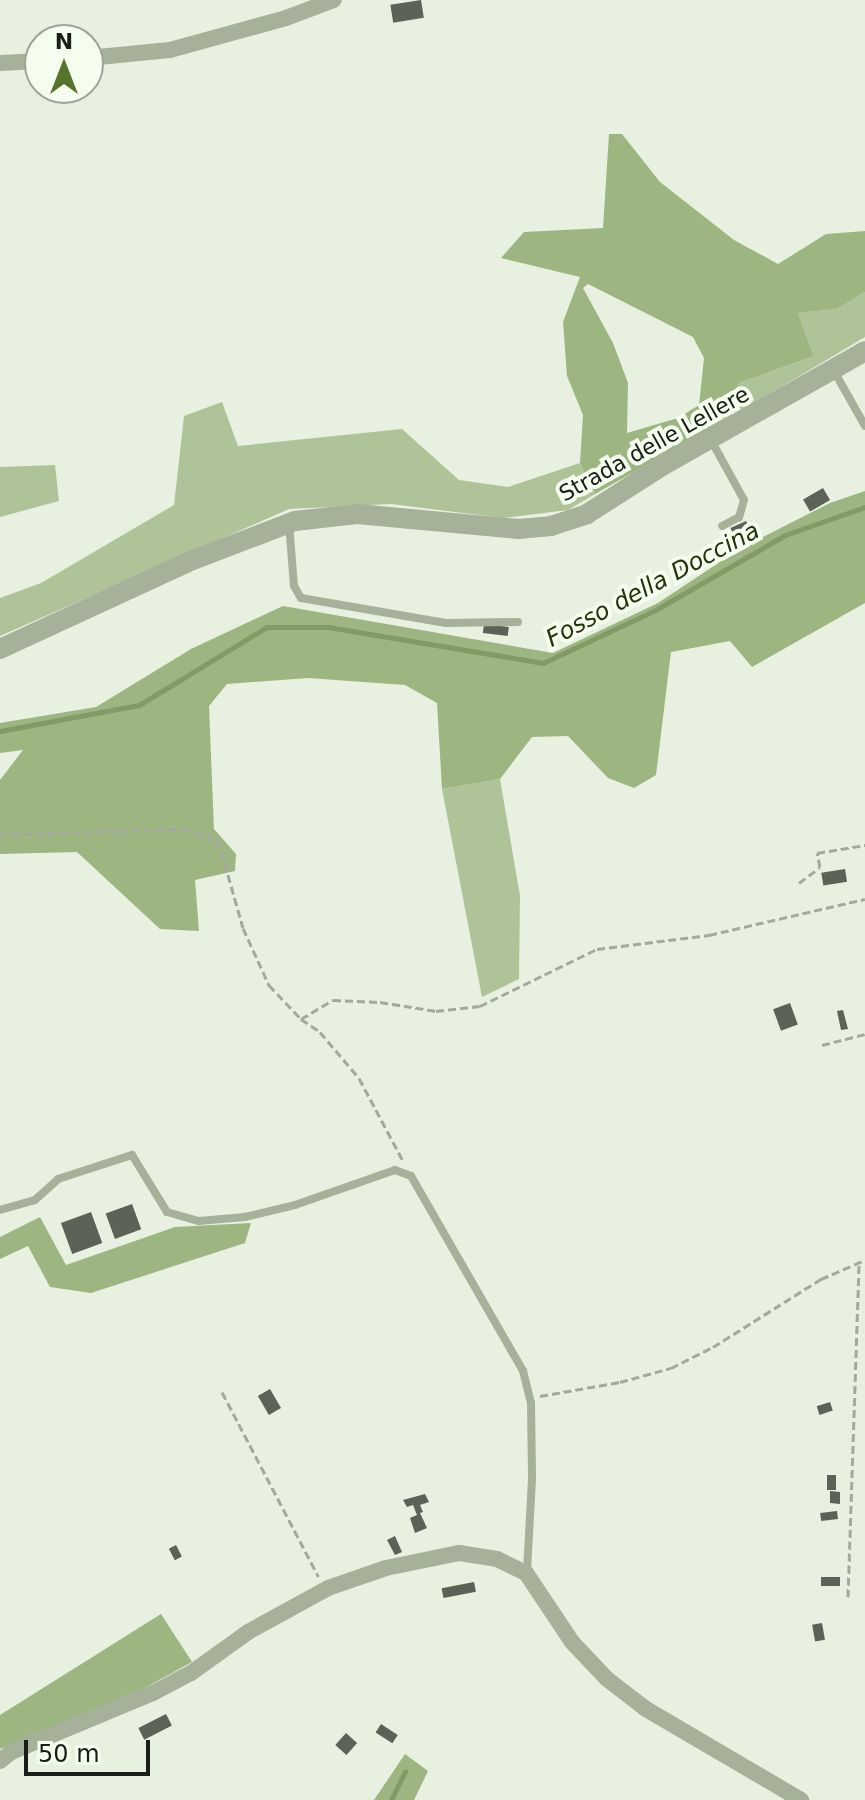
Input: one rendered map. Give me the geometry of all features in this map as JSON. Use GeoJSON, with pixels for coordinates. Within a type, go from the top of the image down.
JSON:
{"type":"FeatureCollection","features":[{"type":"Feature","properties":{"kind":"street"},"geometry":{"type":"LineString","coordinates":[[104,56],[170,50],[286,18],[334,0]]}},
{"type":"Feature","properties":{"kind":"street"},"geometry":{"type":"LineString","coordinates":[[0,63],[24,62]]}},
{"type":"Feature","properties":{"kind":"street","name":"Strada delle Lellere"},"geometry":{"type":"LineString","coordinates":[[0,649],[188,562],[289,523],[324,515],[357,514],[470,527],[551,526],[587,514],[865,351]]}},
{"type":"Feature","properties":{"kind":"street"},"geometry":{"type":"LineString","coordinates":[[0,1761],[11,1752],[165,1686],[248,1632],[326,1590],[386,1568],[459,1553],[497,1559],[526,1573],[572,1642],[607,1679],[646,1709],[801,1800]]}},
{"type":"Feature","properties":{"kind":"lane"},"geometry":{"type":"LineString","coordinates":[[834,369],[865,426]]}},
{"type":"Feature","properties":{"kind":"lane"},"geometry":{"type":"LineString","coordinates":[[711,439],[744,500],[739,517],[722,526]]}},
{"type":"Feature","properties":{"kind":"lane"},"geometry":{"type":"LineString","coordinates":[[289,523],[294,586],[301,598],[446,623],[518,622]]}},
{"type":"Feature","properties":{"kind":"lane"},"geometry":{"type":"LineString","coordinates":[[0,1210],[35,1200],[58,1179],[132,1155],[167,1212],[199,1221],[245,1217],[295,1205],[395,1170],[411,1176],[523,1371],[531,1403],[532,1479],[526,1573]]}},
{"type":"Feature","properties":{"kind":"path"},"geometry":{"type":"LineString","coordinates":[[0,835],[183,829],[218,840],[243,928],[269,985],[301,1019],[320,1032],[359,1078],[411,1176]]}},
{"type":"Feature","properties":{"kind":"path"},"geometry":{"type":"LineString","coordinates":[[799,883],[820,867],[817,853],[865,845]]}},
{"type":"Feature","properties":{"kind":"path"},"geometry":{"type":"LineString","coordinates":[[301,1019],[333,1000],[380,1002],[436,1011],[480,1006],[597,949],[709,935],[865,899]]}},
{"type":"Feature","properties":{"kind":"path"},"geometry":{"type":"LineString","coordinates":[[822,1045],[865,1034]]}},
{"type":"Feature","properties":{"kind":"path"},"geometry":{"type":"LineString","coordinates":[[531,1403],[543,1393],[620,1382],[671,1368],[713,1347],[821,1279],[865,1260]]}},
{"type":"Feature","properties":{"kind":"path"},"geometry":{"type":"LineString","coordinates":[[848,1597],[859,1263]]}},
{"type":"Feature","properties":{"kind":"path"},"geometry":{"type":"LineString","coordinates":[[222,1392],[326,1590]]}},
{"type":"Feature","properties":{"kind":"green space"},"geometry":{"type":"Polygon","coordinates":[[[609,134],[622,134],[660,182],[734,240],[778,264],[826,234],[865,231],[865,292],[837,309],[798,313],[814,356],[739,383],[719,424],[595,494],[580,463],[583,415],[567,376],[563,322],[580,277],[501,258],[524,232],[603,228],[609,134]],[[588,284],[583,288],[613,343],[628,383],[627,433],[678,418],[699,405],[704,358],[693,337],[588,284]]]}},
{"type":"Feature","properties":{"kind":"green space"},"geometry":{"type":"Polygon","coordinates":[[[865,292],[865,337],[719,424],[739,383],[814,356],[798,313],[837,309],[865,292]]]}},
{"type":"Feature","properties":{"kind":"green space"},"geometry":{"type":"Polygon","coordinates":[[[222,402],[238,446],[402,429],[459,480],[508,487],[580,463],[595,494],[568,510],[503,518],[391,504],[289,509],[0,636],[0,598],[41,583],[174,505],[184,416],[222,402]]]}},
{"type":"Feature","properties":{"kind":"green space"},"geometry":{"type":"Polygon","coordinates":[[[55,465],[59,501],[0,517],[0,467],[55,465]]]}},
{"type":"Feature","properties":{"kind":"green space"},"geometry":{"type":"Polygon","coordinates":[[[865,491],[865,603],[752,667],[730,641],[671,652],[656,775],[634,788],[608,778],[568,736],[532,737],[500,779],[442,789],[437,703],[405,685],[308,678],[227,684],[209,706],[214,829],[236,854],[235,871],[195,880],[199,931],[160,929],[77,852],[0,854],[0,780],[23,750],[0,753],[0,723],[96,707],[191,649],[283,606],[553,653],[658,603],[741,548],[830,503],[865,491]]]}},
{"type":"Feature","properties":{"kind":"green space"},"geometry":{"type":"Polygon","coordinates":[[[500,779],[520,896],[519,979],[482,997],[442,789],[500,779]]]}},
{"type":"Feature","properties":{"kind":"green space"},"geometry":{"type":"Polygon","coordinates":[[[40,1217],[66,1265],[175,1227],[251,1223],[245,1243],[91,1293],[50,1287],[28,1246],[0,1259],[0,1237],[40,1217]]]}},
{"type":"Feature","properties":{"kind":"green space"},"geometry":{"type":"Polygon","coordinates":[[[161,1614],[192,1662],[143,1689],[0,1749],[0,1715],[161,1614]]]}},
{"type":"Feature","properties":{"kind":"green space"},"geometry":{"type":"Polygon","coordinates":[[[405,1754],[428,1771],[414,1800],[374,1800],[405,1754]]]}},
{"type":"Feature","properties":{"kind":"building"},"geometry":{"type":"Polygon","coordinates":[[[421,0],[424,18],[393,23],[390,5],[421,0]]]}},
{"type":"Feature","properties":{"kind":"building"},"geometry":{"type":"Polygon","coordinates":[[[823,488],[830,500],[810,512],[803,499],[823,488]]]}},
{"type":"Feature","properties":{"kind":"building"},"geometry":{"type":"Polygon","coordinates":[[[746,521],[750,530],[735,537],[730,528],[746,521]]]}},
{"type":"Feature","properties":{"kind":"building"},"geometry":{"type":"Polygon","coordinates":[[[696,557],[700,563],[679,574],[673,564],[696,557]]]}},
{"type":"Feature","properties":{"kind":"building"},"geometry":{"type":"Polygon","coordinates":[[[658,571],[665,582],[648,595],[643,581],[658,571]]]}},
{"type":"Feature","properties":{"kind":"building"},"geometry":{"type":"Polygon","coordinates":[[[484,624],[509,627],[508,636],[483,633],[484,624]]]}},
{"type":"Feature","properties":{"kind":"building"},"geometry":{"type":"Polygon","coordinates":[[[845,869],[847,882],[823,886],[821,873],[845,869]]]}},
{"type":"Feature","properties":{"kind":"building"},"geometry":{"type":"Polygon","coordinates":[[[790,1003],[798,1025],[781,1031],[773,1009],[790,1003]]]}},
{"type":"Feature","properties":{"kind":"building"},"geometry":{"type":"Polygon","coordinates":[[[843,1010],[848,1029],[841,1030],[837,1011],[843,1010]]]}},
{"type":"Feature","properties":{"kind":"building"},"geometry":{"type":"Polygon","coordinates":[[[132,1204],[141,1229],[115,1239],[106,1214],[132,1204]]]}},
{"type":"Feature","properties":{"kind":"building"},"geometry":{"type":"Polygon","coordinates":[[[91,1212],[102,1243],[72,1254],[61,1223],[91,1212]]]}},
{"type":"Feature","properties":{"kind":"building"},"geometry":{"type":"Polygon","coordinates":[[[270,1389],[281,1408],[269,1415],[258,1396],[270,1389]]]}},
{"type":"Feature","properties":{"kind":"building"},"geometry":{"type":"Polygon","coordinates":[[[830,1402],[833,1411],[819,1415],[817,1406],[830,1402]]]}},
{"type":"Feature","properties":{"kind":"building"},"geometry":{"type":"Polygon","coordinates":[[[827,1475],[836,1475],[836,1490],[827,1490],[827,1475]]]}},
{"type":"Feature","properties":{"kind":"building"},"geometry":{"type":"Polygon","coordinates":[[[830,1491],[840,1492],[840,1504],[830,1503],[830,1491]]]}},
{"type":"Feature","properties":{"kind":"building"},"geometry":{"type":"Polygon","coordinates":[[[425,1494],[429,1502],[420,1505],[423,1512],[420,1513],[427,1528],[415,1533],[410,1518],[417,1515],[413,1505],[407,1507],[403,1500],[425,1494]]]}},
{"type":"Feature","properties":{"kind":"building"},"geometry":{"type":"Polygon","coordinates":[[[837,1511],[838,1519],[821,1521],[820,1513],[837,1511]]]}},
{"type":"Feature","properties":{"kind":"building"},"geometry":{"type":"Polygon","coordinates":[[[395,1536],[402,1552],[395,1555],[387,1540],[395,1536]]]}},
{"type":"Feature","properties":{"kind":"building"},"geometry":{"type":"Polygon","coordinates":[[[176,1545],[182,1557],[175,1560],[169,1549],[176,1545]]]}},
{"type":"Feature","properties":{"kind":"building"},"geometry":{"type":"Polygon","coordinates":[[[821,1577],[840,1577],[840,1586],[821,1586],[821,1577]]]}},
{"type":"Feature","properties":{"kind":"building"},"geometry":{"type":"Polygon","coordinates":[[[474,1582],[476,1592],[444,1598],[442,1588],[474,1582]]]}},
{"type":"Feature","properties":{"kind":"building"},"geometry":{"type":"Polygon","coordinates":[[[822,1623],[825,1640],[815,1641],[812,1625],[822,1623]]]}},
{"type":"Feature","properties":{"kind":"building"},"geometry":{"type":"Polygon","coordinates":[[[166,1714],[172,1726],[144,1740],[138,1728],[166,1714]]]}},
{"type":"Feature","properties":{"kind":"building"},"geometry":{"type":"Polygon","coordinates":[[[381,1724],[398,1735],[392,1743],[376,1732],[381,1724]]]}},
{"type":"Feature","properties":{"kind":"building"},"geometry":{"type":"Polygon","coordinates":[[[346,1733],[357,1743],[346,1755],[335,1745],[346,1733]]]}},
{"type":"Feature","properties":{"kind":"waterway","name":"Fosso della Doccina"},"geometry":{"type":"LineString","coordinates":[[0,731],[139,705],[267,627],[328,627],[543,663],[657,609],[785,535],[865,507]]}},
{"type":"Feature","properties":{"kind":"waterway"},"geometry":{"type":"LineString","coordinates":[[391,1800],[405,1771]]}}]}
